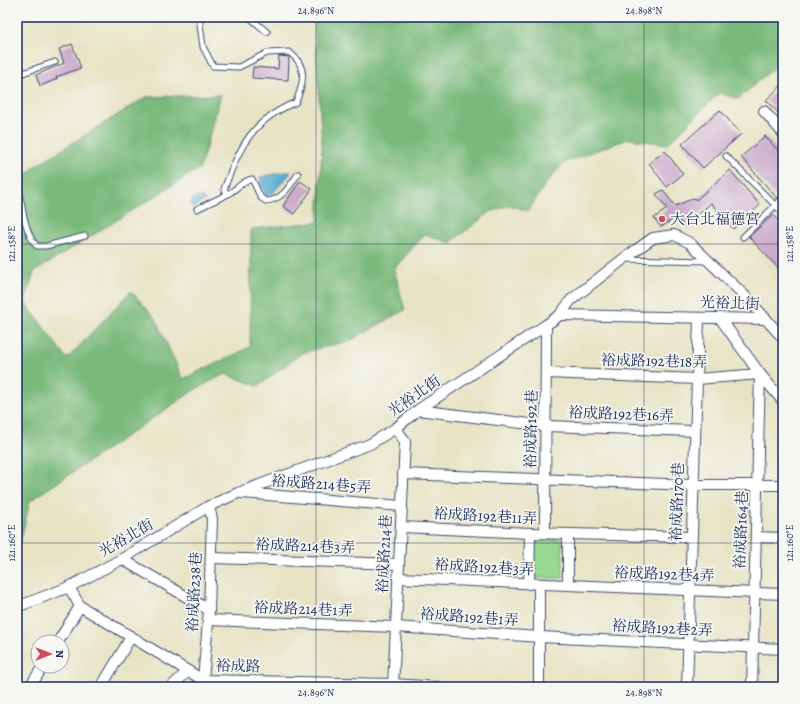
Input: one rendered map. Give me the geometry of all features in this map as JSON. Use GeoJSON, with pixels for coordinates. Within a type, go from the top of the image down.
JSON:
{"type":"FeatureCollection","features":[{"type":"Feature","properties":{"kind":"street"},"geometry":{"type":"LineString","coordinates":[[764,111],[783,133]]}},
{"type":"Feature","properties":{"kind":"street"},"geometry":{"type":"LineString","coordinates":[[560,315],[571,300],[653,238],[674,235],[690,243],[710,261],[766,319]]}},
{"type":"Feature","properties":{"kind":"street","name":"光裕北街"},"geometry":{"type":"LineString","coordinates":[[17,607],[69,587],[122,559],[209,506],[238,493],[370,444],[396,428],[418,410],[560,315],[766,319],[783,338]]}},
{"type":"Feature","properties":{"kind":"street","name":"裕成路170巷"},"geometry":{"type":"LineString","coordinates":[[686,687],[699,318]]}},
{"type":"Feature","properties":{"kind":"street"},"geometry":{"type":"LineString","coordinates":[[720,318],[760,374],[783,401]]}},
{"type":"Feature","properties":{"kind":"street","name":"裕成路192巷"},"geometry":{"type":"LineString","coordinates":[[544,533],[546,325]]}},
{"type":"Feature","properties":{"kind":"street","name":"裕成路192巷18弄"},"geometry":{"type":"LineString","coordinates":[[546,373],[697,379],[760,374]]}},
{"type":"Feature","properties":{"kind":"street","name":"裕成路164巷"},"geometry":{"type":"LineString","coordinates":[[752,687],[760,374]]}},
{"type":"Feature","properties":{"kind":"street","name":"裕成路192巷16弄"},"geometry":{"type":"LineString","coordinates":[[418,410],[546,426],[695,431]]}},
{"type":"Feature","properties":{"kind":"street","name":"裕成路214巷"},"geometry":{"type":"LineString","coordinates":[[392,686],[405,442],[396,428]]}},
{"type":"Feature","properties":{"kind":"street"},"geometry":{"type":"LineString","coordinates":[[403,474],[693,485],[783,485]]}},
{"type":"Feature","properties":{"kind":"street","name":"裕成路214巷5弄"},"geometry":{"type":"LineString","coordinates":[[238,493],[402,506]]}},
{"type":"Feature","properties":{"kind":"street","name":"裕成路238巷"},"geometry":{"type":"LineString","coordinates":[[203,680],[208,615],[212,519],[209,506]]}},
{"type":"Feature","properties":{"kind":"street","name":"裕成路192巷11弄"},"geometry":{"type":"LineString","coordinates":[[401,527],[530,534],[544,533],[691,537]]}},
{"type":"Feature","properties":{"kind":"street"},"geometry":{"type":"LineString","coordinates":[[530,534],[540,637],[539,687]]}},
{"type":"Feature","properties":{"kind":"street"},"geometry":{"type":"LineString","coordinates":[[568,534],[568,585]]}},
{"type":"Feature","properties":{"kind":"street"},"geometry":{"type":"LineString","coordinates":[[756,537],[783,538]]}},
{"type":"Feature","properties":{"kind":"street","name":"裕成路214巷3弄"},"geometry":{"type":"LineString","coordinates":[[210,558],[399,564]]}},
{"type":"Feature","properties":{"kind":"street"},"geometry":{"type":"LineString","coordinates":[[122,559],[208,615]]}},
{"type":"Feature","properties":{"kind":"street","name":"裕成路192巷3弄"},"geometry":{"type":"LineString","coordinates":[[398,578],[568,585]]}},
{"type":"Feature","properties":{"kind":"street","name":"裕成路192巷4弄"},"geometry":{"type":"LineString","coordinates":[[568,585],[783,594]]}},
{"type":"Feature","properties":{"kind":"street","name":"裕成路"},"geometry":{"type":"LineString","coordinates":[[69,587],[80,606],[203,680],[438,687]]}},
{"type":"Feature","properties":{"kind":"street"},"geometry":{"type":"LineString","coordinates":[[63,634],[80,606]]}},
{"type":"Feature","properties":{"kind":"street","name":"裕成路214巷1弄"},"geometry":{"type":"LineString","coordinates":[[208,615],[396,627]]}},
{"type":"Feature","properties":{"kind":"street","name":"裕成路192巷1弄"},"geometry":{"type":"LineString","coordinates":[[396,627],[540,637]]}},
{"type":"Feature","properties":{"kind":"street"},"geometry":{"type":"LineString","coordinates":[[101,687],[131,637]]}},
{"type":"Feature","properties":{"kind":"street","name":"裕成路192巷2弄"},"geometry":{"type":"LineString","coordinates":[[540,637],[783,649]]}},
{"type":"Feature","properties":{"kind":"street"},"geometry":{"type":"LineString","coordinates":[[171,687],[188,672]]}},
{"type":"Feature","properties":{"kind":"street"},"geometry":{"type":"LineString","coordinates":[[30,687],[38,674]]}},
{"type":"Feature","properties":{"kind":"lane"},"geometry":{"type":"LineString","coordinates":[[199,17],[202,47],[213,66],[239,67],[267,53],[290,52],[299,59],[303,75],[302,87],[296,102],[275,111],[252,132],[244,143],[224,188],[228,194]]}},
{"type":"Feature","properties":{"kind":"lane"},"geometry":{"type":"LineString","coordinates":[[249,17],[267,32]]}},
{"type":"Feature","properties":{"kind":"lane"},"geometry":{"type":"LineString","coordinates":[[17,75],[55,62]]}},
{"type":"Feature","properties":{"kind":"lane"},"geometry":{"type":"LineString","coordinates":[[726,156],[783,213]]}},
{"type":"Feature","properties":{"kind":"lane"},"geometry":{"type":"LineString","coordinates":[[197,209],[237,189],[244,181],[252,179],[261,198],[266,201],[273,201],[280,198],[298,174]]}},
{"type":"Feature","properties":{"kind":"lane"},"geometry":{"type":"LineString","coordinates":[[17,176],[26,224],[32,242],[37,246],[46,246],[85,236]]}},
{"type":"Feature","properties":{"kind":"lane"},"geometry":{"type":"LineString","coordinates":[[743,237],[783,198]]}},
{"type":"Feature","properties":{"kind":"lane"},"geometry":{"type":"LineString","coordinates":[[624,259],[710,261]]}},
{"type":"Feature","properties":{"kind":"green space"},"geometry":{"type":"Polygon","coordinates":[[[314,17],[783,17],[783,60],[738,99],[719,93],[668,144],[628,139],[565,162],[547,182],[528,211],[510,205],[490,212],[450,243],[425,234],[394,269],[405,310],[351,340],[302,353],[258,386],[225,374],[196,389],[30,501],[20,543],[17,545],[17,185],[34,167],[146,97],[221,95],[200,168],[34,272],[25,302],[67,359],[131,291],[155,318],[183,379],[250,347],[251,229],[318,222],[322,146],[314,17]]]}},
{"type":"Feature","properties":{"kind":"green space"},"geometry":{"type":"Polygon","coordinates":[[[533,538],[562,540],[563,578],[532,578],[533,538]]]}},
{"type":"Feature","properties":{"kind":"water"},"geometry":{"type":"Polygon","coordinates":[[[290,172],[290,174],[273,193],[266,196],[260,177],[290,172]]]}},
{"type":"Feature","properties":{"kind":"water"},"geometry":{"type":"Polygon","coordinates":[[[200,196],[205,200],[193,208],[190,202],[194,198],[200,196]]]}},
{"type":"Feature","properties":{"kind":"building"},"geometry":{"type":"Polygon","coordinates":[[[72,44],[81,68],[56,77],[57,79],[40,86],[36,75],[64,63],[59,49],[72,44]]]}},
{"type":"Feature","properties":{"kind":"building"},"geometry":{"type":"Polygon","coordinates":[[[279,56],[289,57],[288,80],[252,78],[253,67],[278,69],[279,56]]]}},
{"type":"Feature","properties":{"kind":"building"},"geometry":{"type":"Polygon","coordinates":[[[783,84],[783,118],[766,100],[783,84]]]}},
{"type":"Feature","properties":{"kind":"building"},"geometry":{"type":"Polygon","coordinates":[[[720,110],[741,134],[703,168],[682,144],[720,110]]]}},
{"type":"Feature","properties":{"kind":"building"},"geometry":{"type":"Polygon","coordinates":[[[765,136],[783,156],[783,194],[777,198],[741,157],[765,136]]]}},
{"type":"Feature","properties":{"kind":"building"},"geometry":{"type":"Polygon","coordinates":[[[665,151],[683,174],[667,187],[649,163],[665,151]]]}},
{"type":"Feature","properties":{"kind":"building"},"geometry":{"type":"Polygon","coordinates":[[[730,170],[760,205],[733,229],[711,203],[684,227],[676,217],[661,227],[654,218],[667,209],[656,194],[663,190],[675,206],[694,198],[696,200],[730,170]]]}},
{"type":"Feature","properties":{"kind":"building"},"geometry":{"type":"Polygon","coordinates":[[[300,181],[312,189],[294,214],[283,206],[300,181]]]}},
{"type":"Feature","properties":{"kind":"building"},"geometry":{"type":"Polygon","coordinates":[[[773,215],[783,226],[783,273],[749,237],[773,215]]]}},
{"type":"Feature","properties":{"kind":"place","name":"大台北福德宮"},"geometry":{"type":"Point","coordinates":[662,219]}}]}
